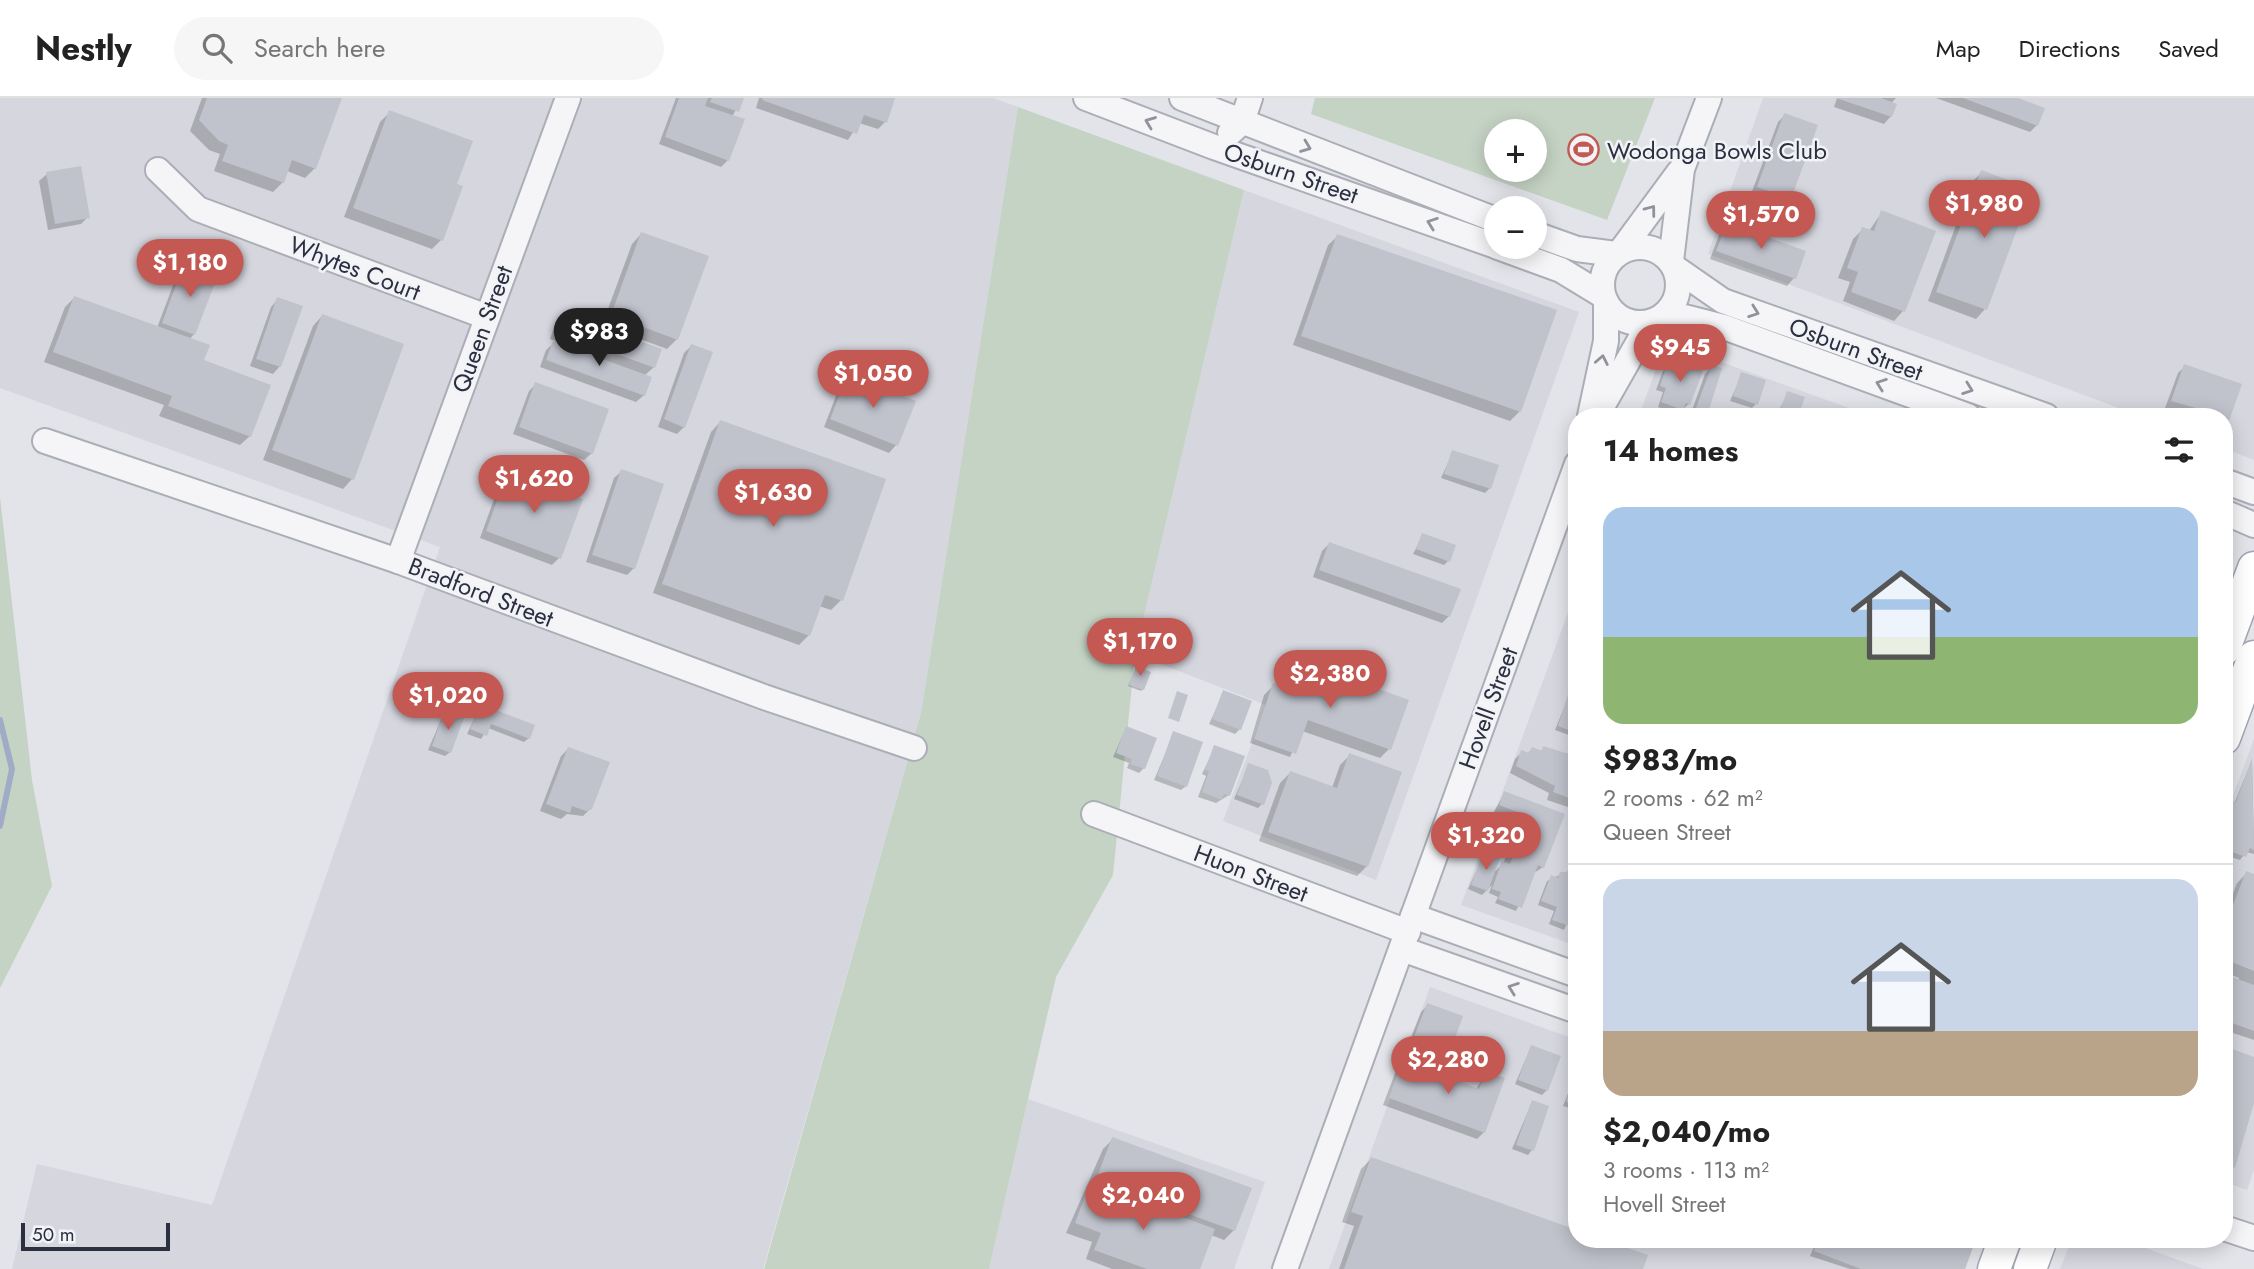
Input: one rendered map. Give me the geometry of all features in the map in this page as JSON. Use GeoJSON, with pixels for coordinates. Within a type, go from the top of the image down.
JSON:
{"type":"FeatureCollection","features":[{"type":"Feature","properties":{"kind":"main road"},"geometry":{"type":"LineString","coordinates":[[2233,625],[2254,568]]}},
{"type":"Feature","properties":{"kind":"main road"},"geometry":{"type":"LineString","coordinates":[[2233,714],[2254,657]]}},
{"type":"Feature","properties":{"kind":"main road"},"geometry":{"type":"LineString","coordinates":[[1994,1269],[2002,1248]]}},
{"type":"Feature","properties":{"kind":"main road"},"geometry":{"type":"LineString","coordinates":[[2030,1269],[2038,1248]]}},
{"type":"Feature","properties":{"kind":"street","name":"Queen Street"},"geometry":{"type":"LineString","coordinates":[[398,561],[568,98]]}},
{"type":"Feature","properties":{"kind":"street","name":"Osburn Street"},"geometry":{"type":"LineString","coordinates":[[1086,98],[1214,147],[1484,241]]}},
{"type":"Feature","properties":{"kind":"street","name":"Osburn Street"},"geometry":{"type":"LineString","coordinates":[[1182,98],[1209,103],[1242,122],[1484,215]]}},
{"type":"Feature","properties":{"kind":"street"},"geometry":{"type":"LineString","coordinates":[[1214,147],[1242,122],[1250,98]]}},
{"type":"Feature","properties":{"kind":"street"},"geometry":{"type":"LineString","coordinates":[[1602,408],[1654,320],[1667,312],[1675,297],[1673,264],[1682,169],[1709,98]]}},
{"type":"Feature","properties":{"kind":"street"},"geometry":{"type":"LineString","coordinates":[[1209,103],[1214,147]]}},
{"type":"Feature","properties":{"kind":"street"},"geometry":{"type":"LineString","coordinates":[[1592,408],[1606,341],[1602,276],[1606,264],[1618,253],[1682,169]]}},
{"type":"Feature","properties":{"kind":"street","name":"Whytes Court"},"geometry":{"type":"LineString","coordinates":[[158,170],[198,209],[487,317]]}},
{"type":"Feature","properties":{"kind":"street"},"geometry":{"type":"LineString","coordinates":[[1547,238],[1577,249],[1618,253],[1647,247],[1661,252],[1673,264]]}},
{"type":"Feature","properties":{"kind":"street","name":"Osburn Street"},"geometry":{"type":"LineString","coordinates":[[1532,259],[1561,270],[1604,299]]}},
{"type":"Feature","properties":{"kind":"street","name":"Osburn Street"},"geometry":{"type":"LineString","coordinates":[[1673,264],[1723,301],[2024,408]]}},
{"type":"Feature","properties":{"kind":"street"},"geometry":{"type":"LineString","coordinates":[[1604,299],[1620,318],[1654,320]]}},
{"type":"Feature","properties":{"kind":"street","name":"Osburn Street"},"geometry":{"type":"LineString","coordinates":[[1654,320],[1685,317],[1724,327],[1946,408]]}},
{"type":"Feature","properties":{"kind":"street","name":"Bradford Street"},"geometry":{"type":"LineString","coordinates":[[45,442],[398,561],[751,692],[914,748]]}},
{"type":"Feature","properties":{"kind":"street"},"geometry":{"type":"LineString","coordinates":[[2233,484],[2254,492]]}},
{"type":"Feature","properties":{"kind":"street","name":"Hovell Street"},"geometry":{"type":"LineString","coordinates":[[1285,1269],[1568,489]]}},
{"type":"Feature","properties":{"kind":"street"},"geometry":{"type":"LineString","coordinates":[[2233,516],[2254,525]]}},
{"type":"Feature","properties":{"kind":"street","name":"Huon Street"},"geometry":{"type":"LineString","coordinates":[[1094,814],[1407,932],[1541,998],[1568,1008]]}},
{"type":"Feature","properties":{"kind":"street","name":"Huon Street"},"geometry":{"type":"LineString","coordinates":[[1407,932],[1568,972]]}},
{"type":"Feature","properties":{"kind":"street"},"geometry":{"type":"LineString","coordinates":[[1541,998],[1550,966]]}},
{"type":"Feature","properties":{"kind":"street"},"geometry":{"type":"LineString","coordinates":[[2233,1231],[2254,1238]]}},
{"type":"Feature","properties":{"kind":"shaded area"},"geometry":{"type":"Polygon","coordinates":[[[0,98],[993,98],[1018,107],[921,713],[763,1269],[12,1269],[37,1164],[212,1205],[440,547],[0,388],[0,98]]]}},
{"type":"Feature","properties":{"kind":"shaded area"},"geometry":{"type":"Polygon","coordinates":[[[1763,98],[2254,98],[2254,460],[2233,452],[2233,408],[2119,408],[1708,254],[1763,98]]]}},
{"type":"Feature","properties":{"kind":"shaded area"},"geometry":{"type":"Polygon","coordinates":[[[1244,190],[1579,312],[1376,880],[1223,821],[1266,705],[1135,654],[1244,190]]]}},
{"type":"Feature","properties":{"kind":"shaded area"},"geometry":{"type":"Polygon","coordinates":[[[1666,342],[1849,408],[1642,408],[1666,342]]]}},
{"type":"Feature","properties":{"kind":"shaded area"},"geometry":{"type":"Polygon","coordinates":[[[1568,613],[1568,943],[1461,905],[1568,613]]]}},
{"type":"Feature","properties":{"kind":"shaded area"},"geometry":{"type":"Polygon","coordinates":[[[2254,739],[2254,1170],[2247,1190],[2233,1185],[2233,796],[2254,739]]]}},
{"type":"Feature","properties":{"kind":"shaded area"},"geometry":{"type":"Polygon","coordinates":[[[1430,987],[1568,1037],[1568,1248],[1973,1248],[1965,1269],[1329,1269],[1430,987]]]}},
{"type":"Feature","properties":{"kind":"shaded area"},"geometry":{"type":"Polygon","coordinates":[[[1028,1099],[1265,1182],[1234,1269],[989,1269],[1028,1099]]]}},
{"type":"Feature","properties":{"kind":"shaded area"},"geometry":{"type":"Polygon","coordinates":[[[2068,1248],[2146,1248],[2203,1269],[2060,1269],[2068,1248]]]}},
{"type":"Feature","properties":{"kind":"green space","name":"Wodonga Bowls Club"},"geometry":{"type":"Polygon","coordinates":[[[1315,98],[1655,98],[1607,220],[1547,199],[1547,196],[1501,182],[1547,182],[1547,119],[1484,119],[1484,176],[1311,114],[1315,98]]]}},
{"type":"Feature","properties":{"kind":"green space"},"geometry":{"type":"Polygon","coordinates":[[[1018,107],[1244,190],[1135,654],[1113,875],[1056,977],[989,1269],[764,1269],[921,713],[1018,107]]]}},
{"type":"Feature","properties":{"kind":"green space"},"geometry":{"type":"Polygon","coordinates":[[[0,497],[32,780],[52,886],[0,988],[0,497]]]}},
{"type":"Feature","properties":{"kind":"building"},"geometry":{"type":"Polygon","coordinates":[[[207,98],[342,98],[316,169],[292,160],[284,183],[222,161],[228,145],[219,141],[199,120],[207,98]]]}},
{"type":"Feature","properties":{"kind":"building"},"geometry":{"type":"Polygon","coordinates":[[[679,98],[708,98],[705,106],[745,119],[729,161],[665,137],[679,98]]]}},
{"type":"Feature","properties":{"kind":"building"},"geometry":{"type":"Polygon","coordinates":[[[712,98],[744,98],[739,112],[710,102],[712,98]]]}},
{"type":"Feature","properties":{"kind":"building"},"geometry":{"type":"Polygon","coordinates":[[[895,98],[887,123],[864,115],[857,134],[762,100],[895,98]]]}},
{"type":"Feature","properties":{"kind":"building"},"geometry":{"type":"Polygon","coordinates":[[[1836,98],[1881,98],[1897,104],[1892,117],[1836,98]]]}},
{"type":"Feature","properties":{"kind":"building"},"geometry":{"type":"Polygon","coordinates":[[[1963,98],[2018,98],[2045,108],[2038,126],[1963,98]]]}},
{"type":"Feature","properties":{"kind":"building"},"geometry":{"type":"Polygon","coordinates":[[[389,110],[473,141],[457,184],[463,186],[443,241],[353,208],[389,110]]]}},
{"type":"Feature","properties":{"kind":"building"},"geometry":{"type":"Polygon","coordinates":[[[1784,113],[1818,125],[1791,199],[1757,187],[1784,113]]]}},
{"type":"Feature","properties":{"kind":"building"},"geometry":{"type":"Polygon","coordinates":[[[81,166],[90,218],[55,224],[46,172],[81,166]]]}},
{"type":"Feature","properties":{"kind":"building"},"geometry":{"type":"Polygon","coordinates":[[[1981,170],[2032,189],[1987,310],[1936,292],[1981,170]]]}},
{"type":"Feature","properties":{"kind":"building"},"geometry":{"type":"Polygon","coordinates":[[[1765,194],[1783,200],[1773,228],[1755,221],[1765,194]]]}},
{"type":"Feature","properties":{"kind":"building"},"geometry":{"type":"Polygon","coordinates":[[[1881,210],[1936,231],[1905,312],[1851,292],[1858,272],[1847,268],[1862,227],[1874,231],[1881,210]]]}},
{"type":"Feature","properties":{"kind":"building"},"geometry":{"type":"Polygon","coordinates":[[[1727,223],[1806,251],[1796,279],[1716,251],[1727,223]]]}},
{"type":"Feature","properties":{"kind":"building"},"geometry":{"type":"Polygon","coordinates":[[[641,232],[709,256],[678,340],[611,315],[641,232]]]}},
{"type":"Feature","properties":{"kind":"building"},"geometry":{"type":"Polygon","coordinates":[[[1337,234],[1557,310],[1521,412],[1301,336],[1337,234]]]}},
{"type":"Feature","properties":{"kind":"building"},"geometry":{"type":"Polygon","coordinates":[[[184,263],[218,275],[195,335],[162,323],[184,263]]]}},
{"type":"Feature","properties":{"kind":"building"},"geometry":{"type":"Polygon","coordinates":[[[74,296],[210,345],[204,360],[271,385],[251,437],[168,406],[172,396],[53,352],[74,296]]]}},
{"type":"Feature","properties":{"kind":"building"},"geometry":{"type":"Polygon","coordinates":[[[277,297],[303,306],[281,367],[256,359],[277,297]]]}},
{"type":"Feature","properties":{"kind":"building"},"geometry":{"type":"Polygon","coordinates":[[[563,313],[662,349],[655,368],[556,332],[563,313]]]}},
{"type":"Feature","properties":{"kind":"building"},"geometry":{"type":"Polygon","coordinates":[[[322,314],[404,344],[354,480],[272,450],[322,314]]]}},
{"type":"Feature","properties":{"kind":"building"},"geometry":{"type":"Polygon","coordinates":[[[553,341],[652,377],[645,396],[546,360],[553,341]]]}},
{"type":"Feature","properties":{"kind":"building"},"geometry":{"type":"Polygon","coordinates":[[[691,344],[713,352],[685,428],[664,419],[691,344]]]}},
{"type":"Feature","properties":{"kind":"building"},"geometry":{"type":"Polygon","coordinates":[[[1676,360],[1703,371],[1690,405],[1686,403],[1684,408],[1661,402],[1666,388],[1660,386],[1667,364],[1673,366],[1676,360]]]}},
{"type":"Feature","properties":{"kind":"building"},"geometry":{"type":"Polygon","coordinates":[[[2184,364],[2242,384],[2233,410],[2196,408],[2171,401],[2184,364]]]}},
{"type":"Feature","properties":{"kind":"building"},"geometry":{"type":"Polygon","coordinates":[[[1712,365],[1722,368],[1710,408],[1696,408],[1712,365]]]}},
{"type":"Feature","properties":{"kind":"building"},"geometry":{"type":"Polygon","coordinates":[[[1741,372],[1766,380],[1758,405],[1733,396],[1741,372]]]}},
{"type":"Feature","properties":{"kind":"building"},"geometry":{"type":"Polygon","coordinates":[[[848,374],[916,401],[898,446],[830,419],[848,374]]]}},
{"type":"Feature","properties":{"kind":"building"},"geometry":{"type":"Polygon","coordinates":[[[535,382],[609,409],[593,454],[519,427],[535,382]]]}},
{"type":"Feature","properties":{"kind":"building"},"geometry":{"type":"Polygon","coordinates":[[[1787,391],[1805,397],[1801,408],[1781,408],[1787,391]]]}},
{"type":"Feature","properties":{"kind":"building"},"geometry":{"type":"Polygon","coordinates":[[[720,420],[886,479],[843,601],[825,595],[810,636],[662,584],[720,420]]]}},
{"type":"Feature","properties":{"kind":"building"},"geometry":{"type":"Polygon","coordinates":[[[1452,450],[1499,465],[1491,489],[1444,474],[1452,450]]]}},
{"type":"Feature","properties":{"kind":"building"},"geometry":{"type":"Polygon","coordinates":[[[621,469],[664,484],[635,569],[592,555],[621,469]]]}},
{"type":"Feature","properties":{"kind":"building"},"geometry":{"type":"Polygon","coordinates":[[[508,471],[583,499],[561,559],[486,531],[508,471]]]}},
{"type":"Feature","properties":{"kind":"building"},"geometry":{"type":"Polygon","coordinates":[[[1422,533],[1456,545],[1450,562],[1416,549],[1422,533]]]}},
{"type":"Feature","properties":{"kind":"building"},"geometry":{"type":"Polygon","coordinates":[[[1329,542],[1461,589],[1450,617],[1319,570],[1329,542]]]}},
{"type":"Feature","properties":{"kind":"building"},"geometry":{"type":"Polygon","coordinates":[[[1303,662],[1409,700],[1391,750],[1308,720],[1296,754],[1254,739],[1273,683],[1293,690],[1303,662]]]}},
{"type":"Feature","properties":{"kind":"building"},"geometry":{"type":"Polygon","coordinates":[[[1136,666],[1151,672],[1144,690],[1129,685],[1136,666]]]}},
{"type":"Feature","properties":{"kind":"building"},"geometry":{"type":"Polygon","coordinates":[[[1223,690],[1252,701],[1241,730],[1212,719],[1223,690]]]}},
{"type":"Feature","properties":{"kind":"building"},"geometry":{"type":"Polygon","coordinates":[[[1177,691],[1188,695],[1179,722],[1168,718],[1177,691]]]}},
{"type":"Feature","properties":{"kind":"building"},"geometry":{"type":"Polygon","coordinates":[[[1568,694],[1568,730],[1558,726],[1568,694]]]}},
{"type":"Feature","properties":{"kind":"building"},"geometry":{"type":"Polygon","coordinates":[[[480,704],[535,725],[530,739],[491,724],[487,736],[470,729],[480,704]]]}},
{"type":"Feature","properties":{"kind":"building"},"geometry":{"type":"Polygon","coordinates":[[[444,711],[464,718],[451,753],[432,746],[444,711]]]}},
{"type":"Feature","properties":{"kind":"building"},"geometry":{"type":"Polygon","coordinates":[[[1126,726],[1157,738],[1145,769],[1130,764],[1132,759],[1116,753],[1126,726]]]}},
{"type":"Feature","properties":{"kind":"building"},"geometry":{"type":"Polygon","coordinates":[[[1173,731],[1203,742],[1187,787],[1157,776],[1173,731]]]}},
{"type":"Feature","properties":{"kind":"building"},"geometry":{"type":"Polygon","coordinates":[[[1214,745],[1245,756],[1230,796],[1224,794],[1222,800],[1202,792],[1209,771],[1205,770],[1214,745]]]}},
{"type":"Feature","properties":{"kind":"building"},"geometry":{"type":"Polygon","coordinates":[[[1543,746],[1568,754],[1568,798],[1553,792],[1555,786],[1516,766],[1521,750],[1529,753],[1532,747],[1542,751],[1543,746]]]}},
{"type":"Feature","properties":{"kind":"building"},"geometry":{"type":"Polygon","coordinates":[[[568,747],[610,762],[592,809],[586,811],[572,806],[570,813],[546,804],[568,747]]]}},
{"type":"Feature","properties":{"kind":"building"},"geometry":{"type":"Polygon","coordinates":[[[1349,753],[1402,772],[1368,867],[1268,832],[1290,771],[1337,788],[1349,753]]]}},
{"type":"Feature","properties":{"kind":"building"},"geometry":{"type":"Polygon","coordinates":[[[2252,758],[2254,850],[2250,848],[2246,857],[2233,852],[2233,801],[2236,802],[2252,758]]]}},
{"type":"Feature","properties":{"kind":"building"},"geometry":{"type":"Polygon","coordinates":[[[1248,763],[1268,770],[1272,783],[1264,805],[1237,795],[1248,763]]]}},
{"type":"Feature","properties":{"kind":"building"},"geometry":{"type":"Polygon","coordinates":[[[1504,791],[1565,814],[1544,868],[1538,865],[1522,908],[1498,899],[1501,892],[1492,889],[1502,861],[1510,864],[1513,856],[1510,855],[1525,815],[1499,805],[1504,791]]]}},
{"type":"Feature","properties":{"kind":"building"},"geometry":{"type":"Polygon","coordinates":[[[1483,852],[1500,858],[1488,891],[1471,885],[1483,852]]]}},
{"type":"Feature","properties":{"kind":"building"},"geometry":{"type":"Polygon","coordinates":[[[2246,871],[2254,874],[2254,971],[2233,963],[2233,905],[2246,871]]]}},
{"type":"Feature","properties":{"kind":"building"},"geometry":{"type":"Polygon","coordinates":[[[1560,872],[1568,872],[1568,925],[1552,920],[1557,907],[1541,901],[1551,875],[1558,878],[1560,872]]]}},
{"type":"Feature","properties":{"kind":"building"},"geometry":{"type":"Polygon","coordinates":[[[2233,977],[2254,985],[2254,1031],[2233,1023],[2233,977]]]}},
{"type":"Feature","properties":{"kind":"building"},"geometry":{"type":"Polygon","coordinates":[[[1427,1003],[1463,1016],[1451,1049],[1457,1052],[1454,1061],[1411,1045],[1427,1003]]]}},
{"type":"Feature","properties":{"kind":"building"},"geometry":{"type":"Polygon","coordinates":[[[1531,1045],[1561,1056],[1548,1091],[1518,1080],[1531,1045]]]}},
{"type":"Feature","properties":{"kind":"building"},"geometry":{"type":"Polygon","coordinates":[[[2233,1049],[2254,1057],[2254,1103],[2235,1168],[2233,1049]]]}},
{"type":"Feature","properties":{"kind":"building"},"geometry":{"type":"Polygon","coordinates":[[[1403,1059],[1432,1069],[1429,1078],[1437,1081],[1440,1074],[1479,1089],[1486,1071],[1505,1078],[1485,1133],[1389,1098],[1403,1059]]]}},
{"type":"Feature","properties":{"kind":"building"},"geometry":{"type":"Polygon","coordinates":[[[1532,1100],[1549,1106],[1534,1151],[1516,1145],[1532,1100]]]}},
{"type":"Feature","properties":{"kind":"building"},"geometry":{"type":"Polygon","coordinates":[[[1112,1137],[1252,1188],[1235,1231],[1096,1180],[1112,1137]]]}},
{"type":"Feature","properties":{"kind":"building"},"geometry":{"type":"Polygon","coordinates":[[[1371,1157],[1568,1227],[1568,1248],[1627,1248],[1648,1255],[1643,1269],[1344,1269],[1363,1216],[1351,1212],[1371,1157]]]}},
{"type":"Feature","properties":{"kind":"building"},"geometry":{"type":"Polygon","coordinates":[[[1090,1183],[1215,1229],[1200,1269],[1147,1269],[1094,1250],[1101,1233],[1075,1223],[1090,1183]]]}},
{"type":"Feature","properties":{"kind":"building"},"geometry":{"type":"Polygon","coordinates":[[[1815,1248],[1973,1248],[1965,1269],[1861,1269],[1814,1251],[1815,1248]]]}},
{"type":"Feature","properties":{"kind":"waterway"},"geometry":{"type":"LineString","coordinates":[[0,720],[12,769],[0,826]]}},
{"type":"Feature","properties":{"kind":"place","name":"Wodonga Bowls Club"},"geometry":{"type":"Point","coordinates":[1584,150]}}]}
